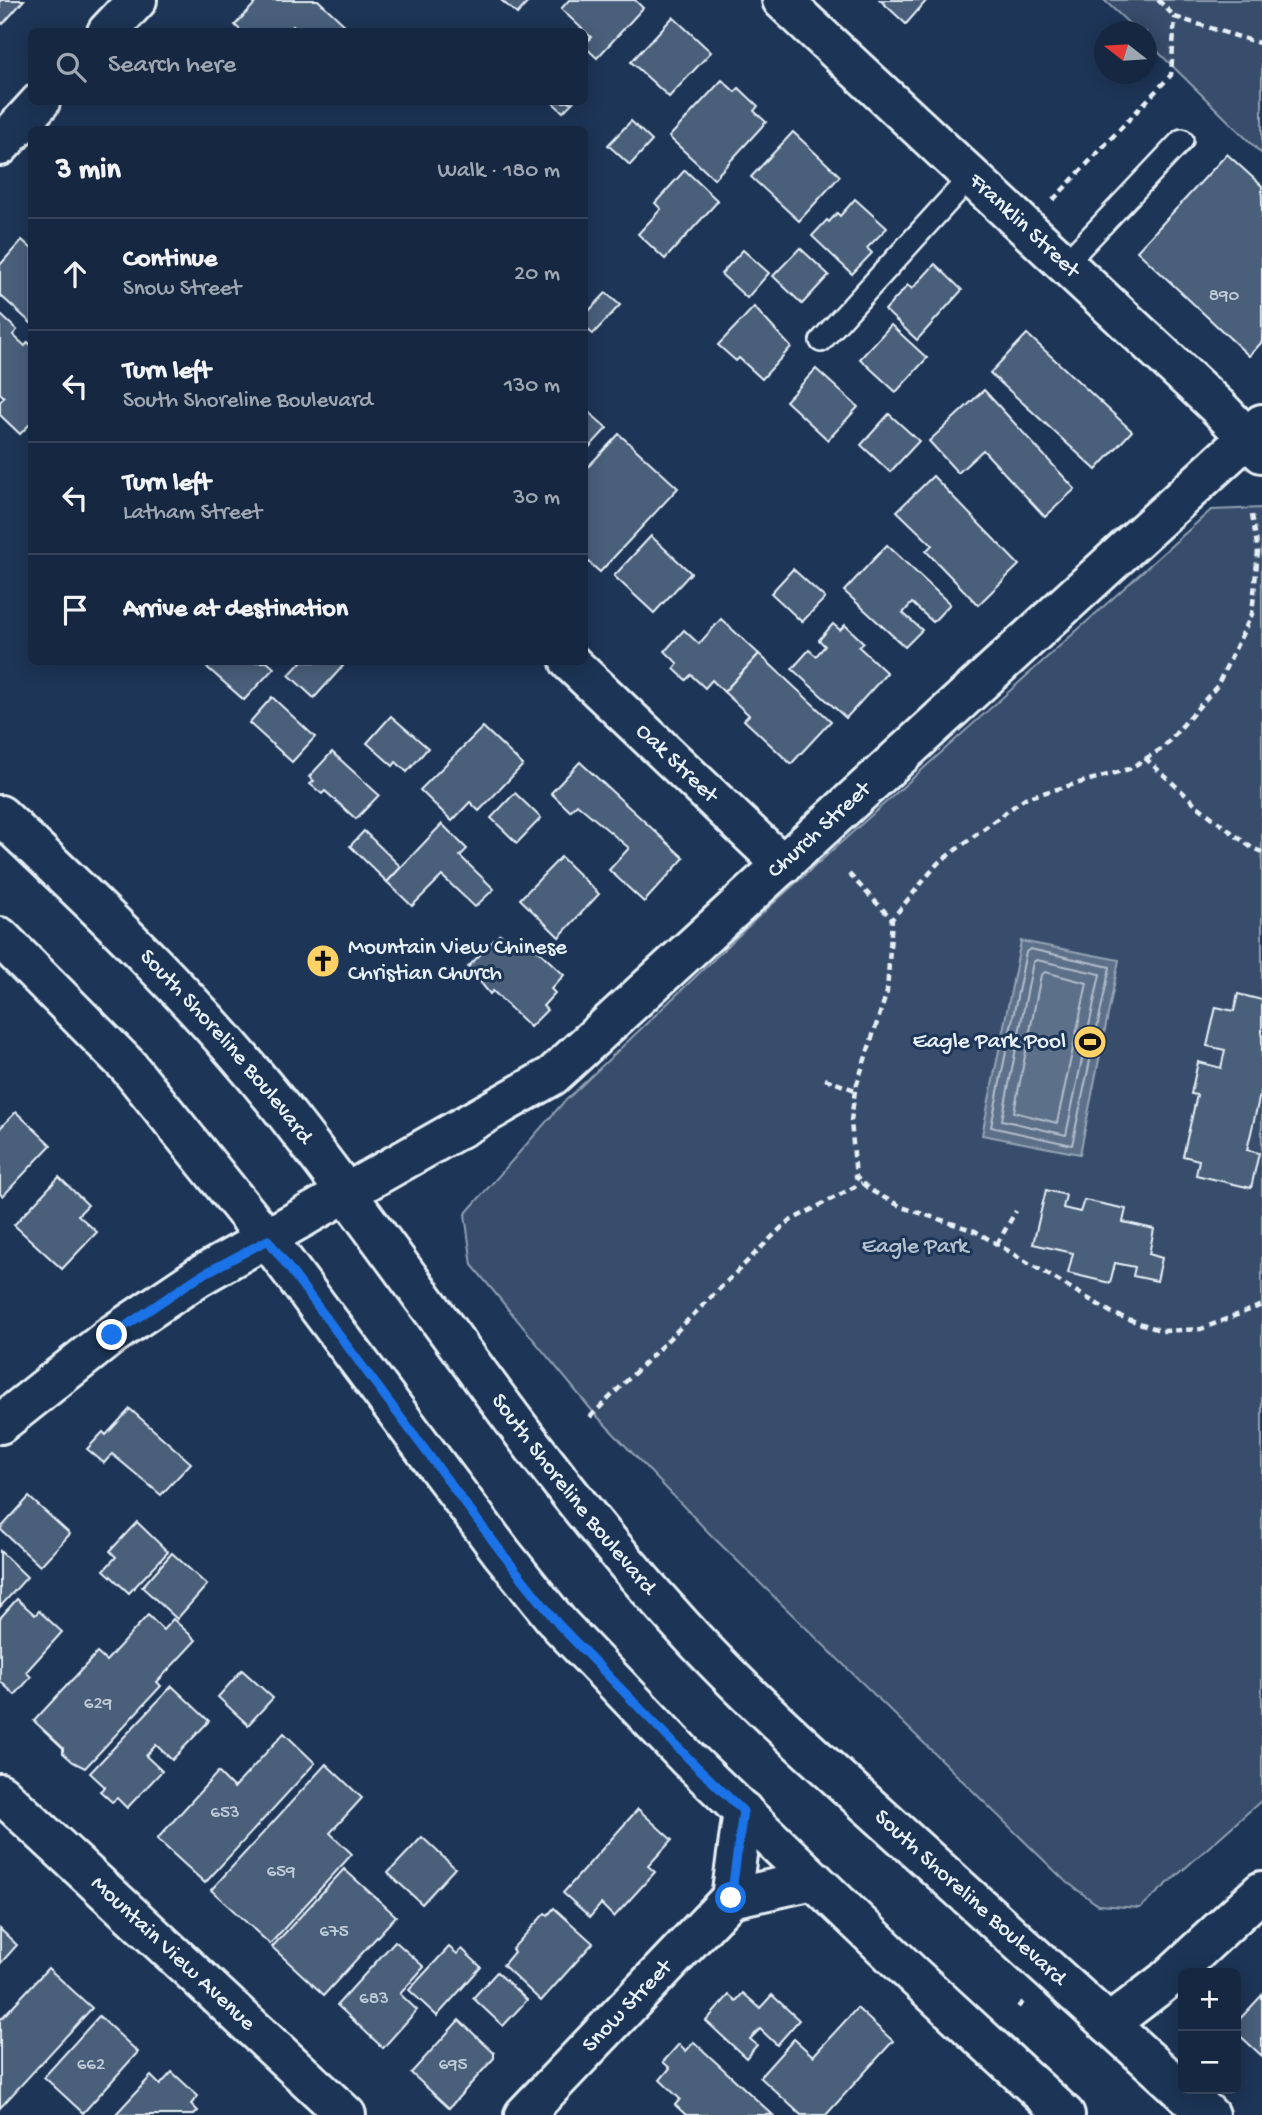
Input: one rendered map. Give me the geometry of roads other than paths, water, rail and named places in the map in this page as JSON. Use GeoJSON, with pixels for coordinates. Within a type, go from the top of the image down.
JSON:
{"type":"FeatureCollection","features":[{"type":"Feature","properties":{"kind":"street"},"geometry":{"type":"LineString","coordinates":[[111,28],[136,0]]}},
{"type":"Feature","properties":{"kind":"street","name":"Franklin Street"},"geometry":{"type":"LineString","coordinates":[[782,0],[1065,264],[1257,438]]}},
{"type":"Feature","properties":{"kind":"street"},"geometry":{"type":"LineString","coordinates":[[11,139],[38,105]]}},
{"type":"Feature","properties":{"kind":"street","name":"Church Street"},"geometry":{"type":"LineString","coordinates":[[0,1424],[112,1335],[198,1277],[268,1240],[552,1076],[1257,438]]}},
{"type":"Feature","properties":{"kind":"street","name":"Oak Street"},"geometry":{"type":"LineString","coordinates":[[573,665],[783,865]]}},
{"type":"Feature","properties":{"kind":"street","name":"South Shoreline Boulevard"},"geometry":{"type":"LineString","coordinates":[[0,815],[159,968],[240,1058],[346,1194],[529,1445],[674,1618],[798,1741],[1209,2115]]}},
{"type":"Feature","properties":{"kind":"street"},"geometry":{"type":"LineString","coordinates":[[0,937],[128,1066],[268,1240],[559,1625],[690,1760],[1065,2115]]}},
{"type":"Feature","properties":{"kind":"street","name":"Mountain View Avenue"},"geometry":{"type":"LineString","coordinates":[[0,1793],[346,2115]]}},
{"type":"Feature","properties":{"kind":"street"},"geometry":{"type":"LineString","coordinates":[[743,1811],[731,1898],[814,1880]]}},
{"type":"Feature","properties":{"kind":"street"},"geometry":{"type":"LineString","coordinates":[[1109,2024],[1165,1981],[1262,1891]]}},
{"type":"Feature","properties":{"kind":"street","name":"Snow Street"},"geometry":{"type":"LineString","coordinates":[[524,2115],[731,1898]]}},
{"type":"Feature","properties":{"kind":"lane"},"geometry":{"type":"LineString","coordinates":[[1065,264],[1182,140]]}},
{"type":"Feature","properties":{"kind":"lane"},"geometry":{"type":"LineString","coordinates":[[821,341],[971,176]]}},
{"type":"Feature","properties":{"kind":"water"},"geometry":{"type":"Polygon","coordinates":[[[1021,941],[1119,960],[1080,1154],[982,1135],[1021,941]]]}},
{"type":"Feature","properties":{"kind":"place","name":"Mountain View Chinese Christian Church"},"geometry":{"type":"Point","coordinates":[323,961]}},
{"type":"Feature","properties":{"kind":"place","name":"Eagle Park Pool"},"geometry":{"type":"Point","coordinates":[1090,1042]}},
{"type":"Feature","properties":{"kind":"park label","name":"Eagle Park"},"geometry":{"type":"Point","coordinates":[915,1247]}}]}
